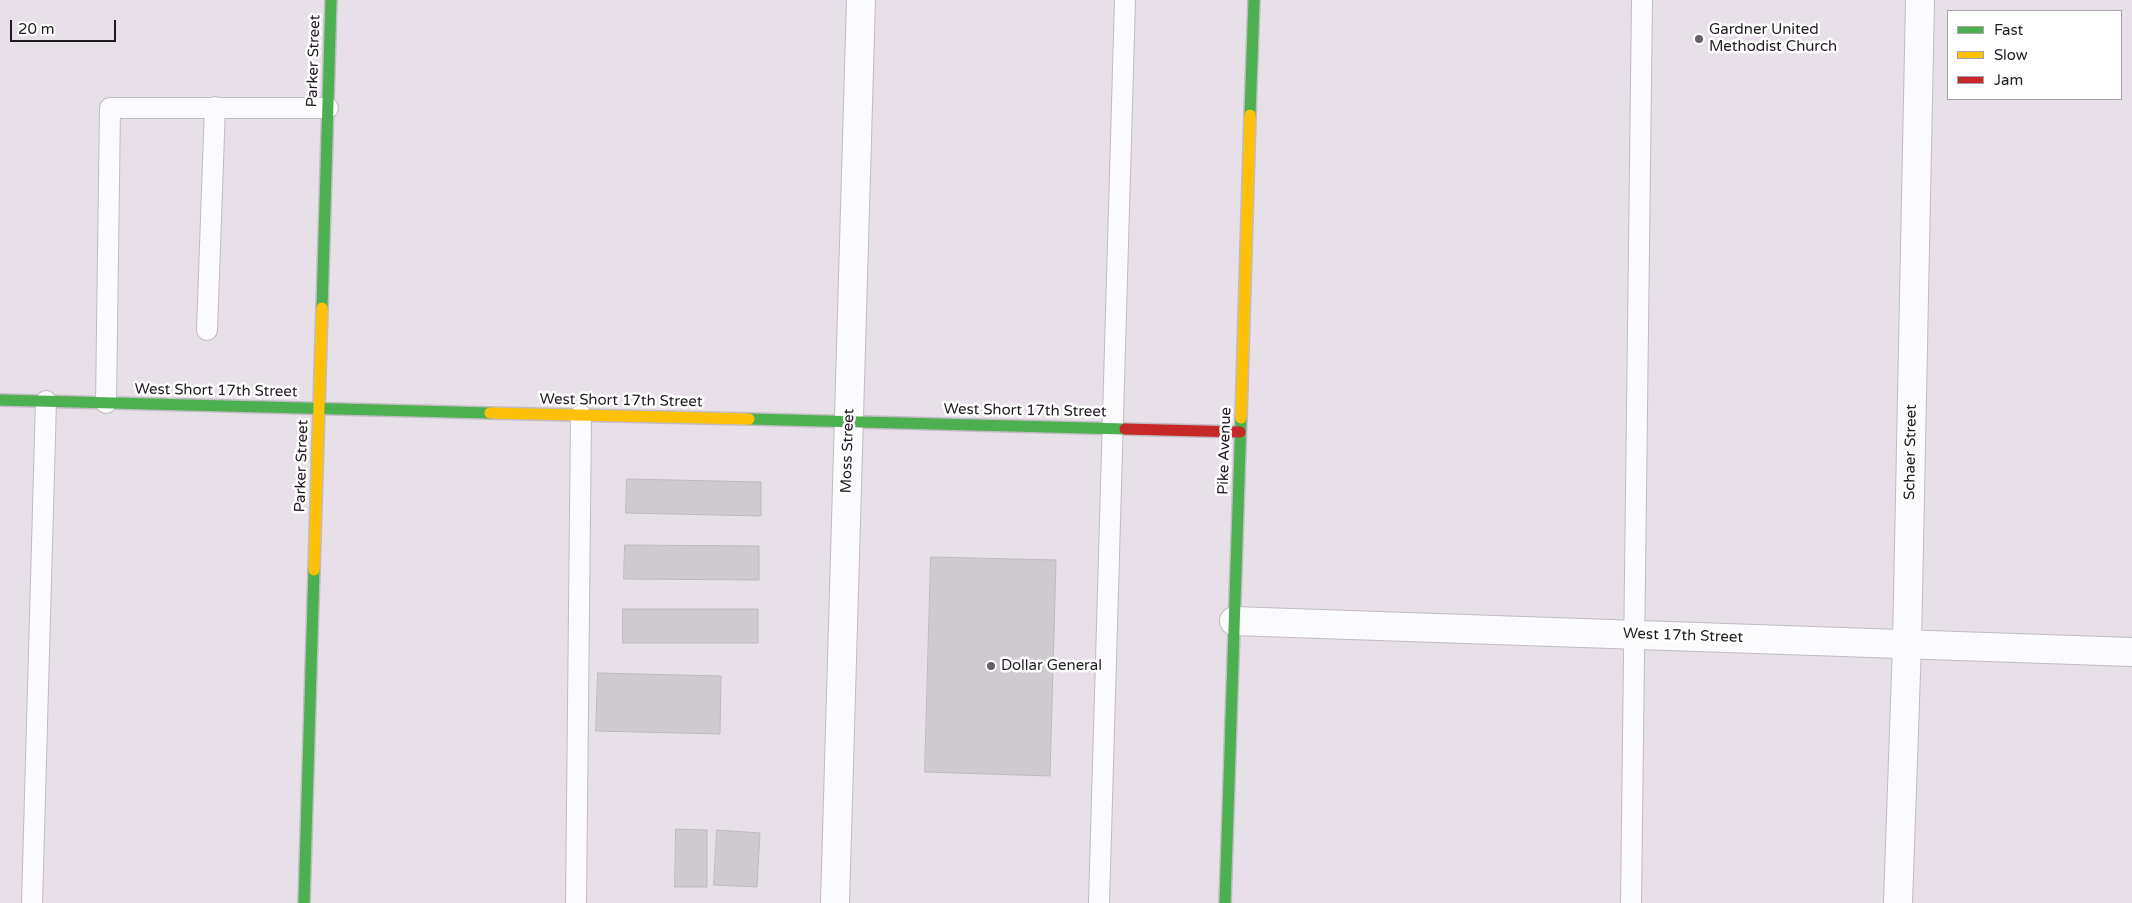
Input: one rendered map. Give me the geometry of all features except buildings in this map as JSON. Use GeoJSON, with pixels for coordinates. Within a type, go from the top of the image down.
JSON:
{"type":"FeatureCollection","features":[{"type":"Feature","properties":{"kind":"street","name":"Parker Street"},"geometry":{"type":"LineString","coordinates":[[304,903],[331,0]]}},
{"type":"Feature","properties":{"kind":"street","name":"Moss Street"},"geometry":{"type":"LineString","coordinates":[[835,903],[861,0]]}},
{"type":"Feature","properties":{"kind":"street","name":"Pike Avenue"},"geometry":{"type":"LineString","coordinates":[[1225,903],[1254,0]]}},
{"type":"Feature","properties":{"kind":"street","name":"Schaer Street"},"geometry":{"type":"LineString","coordinates":[[1898,903],[1907,644],[1920,0]]}},
{"type":"Feature","properties":{"kind":"street","name":"West Short 17th Street"},"geometry":{"type":"LineString","coordinates":[[0,400],[1240,432]]}},
{"type":"Feature","properties":{"kind":"street","name":"West 17th Street"},"geometry":{"type":"LineString","coordinates":[[1234,621],[2132,652]]}},
{"type":"Feature","properties":{"kind":"lane"},"geometry":{"type":"LineString","coordinates":[[1099,903],[1125,0]]}},
{"type":"Feature","properties":{"kind":"lane"},"geometry":{"type":"LineString","coordinates":[[1631,903],[1642,0]]}},
{"type":"Feature","properties":{"kind":"lane"},"geometry":{"type":"LineString","coordinates":[[207,330],[215,107]]}},
{"type":"Feature","properties":{"kind":"lane"},"geometry":{"type":"LineString","coordinates":[[106,403],[110,108],[328,108]]}},
{"type":"Feature","properties":{"kind":"lane"},"geometry":{"type":"LineString","coordinates":[[32,903],[46,401]]}},
{"type":"Feature","properties":{"kind":"lane"},"geometry":{"type":"LineString","coordinates":[[576,903],[581,416]]}},
{"type":"Feature","properties":{"kind":"traffic: fast"},"geometry":{"type":"LineString","coordinates":[[322,308],[331,0]]}},
{"type":"Feature","properties":{"kind":"traffic: fast"},"geometry":{"type":"LineString","coordinates":[[1250,115],[1254,0]]}},
{"type":"Feature","properties":{"kind":"traffic: fast"},"geometry":{"type":"LineString","coordinates":[[0,400],[490,413]]}},
{"type":"Feature","properties":{"kind":"traffic: fast"},"geometry":{"type":"LineString","coordinates":[[1225,903],[1241,418]]}},
{"type":"Feature","properties":{"kind":"traffic: fast"},"geometry":{"type":"LineString","coordinates":[[749,419],[1125,429]]}},
{"type":"Feature","properties":{"kind":"traffic: fast"},"geometry":{"type":"LineString","coordinates":[[304,903],[314,570]]}},
{"type":"Feature","properties":{"kind":"traffic: slow"},"geometry":{"type":"LineString","coordinates":[[1241,418],[1250,115]]}},
{"type":"Feature","properties":{"kind":"traffic: slow"},"geometry":{"type":"LineString","coordinates":[[314,570],[322,308]]}},
{"type":"Feature","properties":{"kind":"traffic: slow"},"geometry":{"type":"LineString","coordinates":[[490,413],[749,419]]}},
{"type":"Feature","properties":{"kind":"traffic: jam"},"geometry":{"type":"LineString","coordinates":[[1125,429],[1240,432]]}},
{"type":"Feature","properties":{"kind":"place","name":"Gardner United Methodist Church"},"geometry":{"type":"Point","coordinates":[1699,39]}},
{"type":"Feature","properties":{"kind":"place","name":"Dollar General"},"geometry":{"type":"Point","coordinates":[991,666]}}]}
